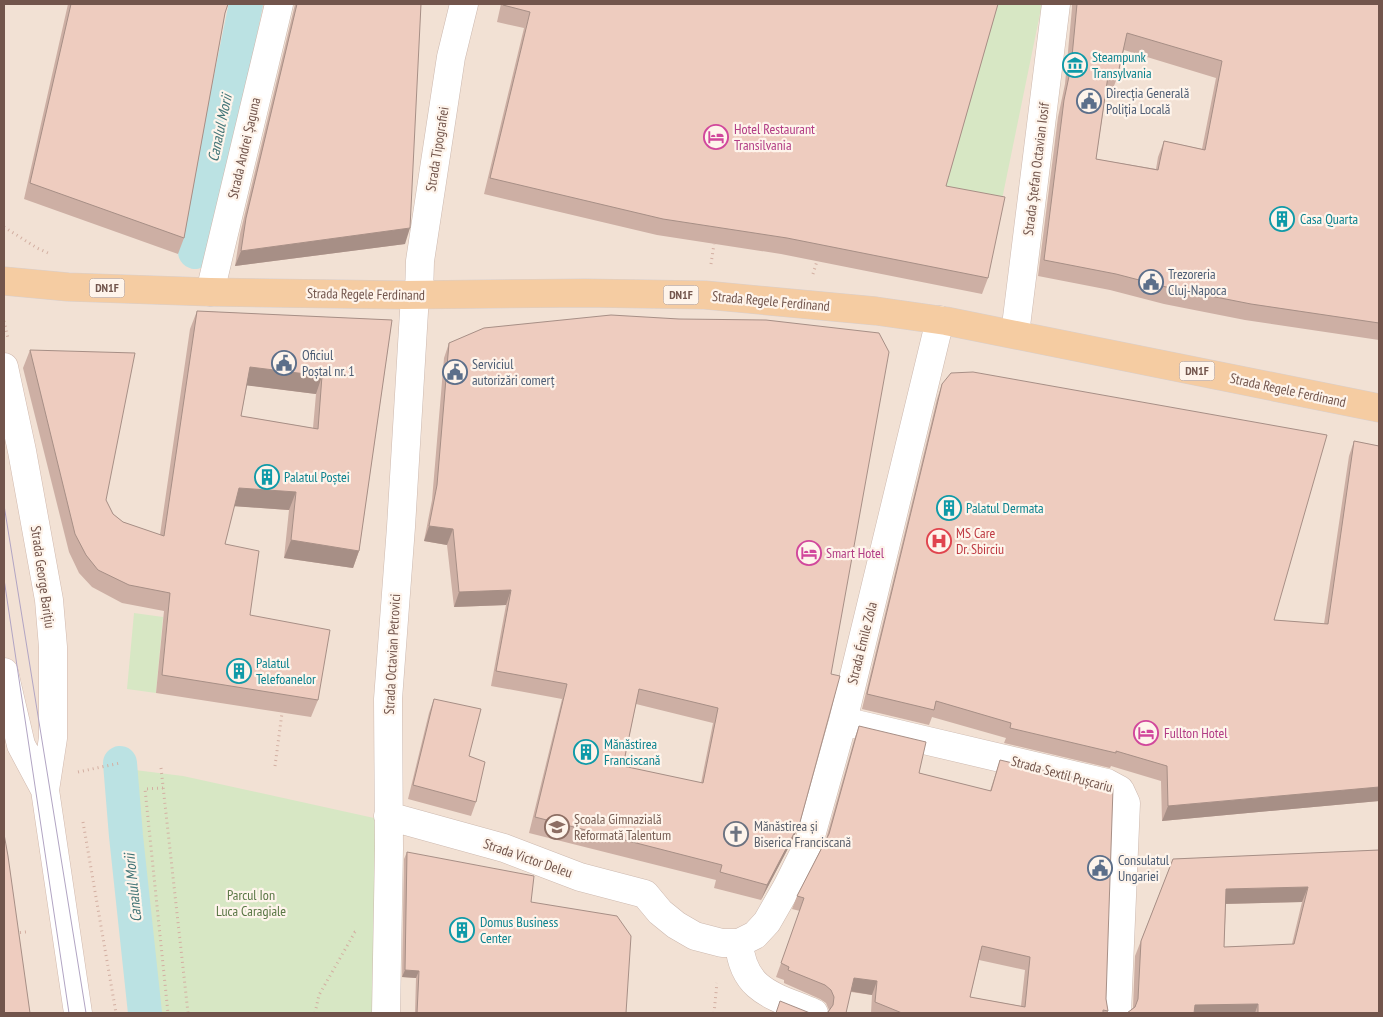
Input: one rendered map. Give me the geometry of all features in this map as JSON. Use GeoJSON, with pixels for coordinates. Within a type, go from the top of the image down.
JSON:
{"type":"FeatureCollection","features":[{"type":"Feature","properties":{"kind":"main road","name":"Strada Regele Ferdinand"},"geometry":{"type":"LineString","coordinates":[[4,281],[68,287],[210,292],[417,295],[585,293],[705,295],[876,311],[940,320],[1379,408]]}},
{"type":"Feature","properties":{"kind":"street","name":"Strada Andrei Șaguna"},"geometry":{"type":"LineString","coordinates":[[210,292],[279,4]]}},
{"type":"Feature","properties":{"kind":"street","name":"Strada Tipografiei"},"geometry":{"type":"LineString","coordinates":[[417,295],[420,261],[451,57],[464,4]]}},
{"type":"Feature","properties":{"kind":"street","name":"Strada Ștefan Octavian Iosif"},"geometry":{"type":"LineString","coordinates":[[1015,334],[1056,4]]}},
{"type":"Feature","properties":{"kind":"street","name":"Strada Octavian Petrovici"},"geometry":{"type":"LineString","coordinates":[[386,1013],[388,699],[417,295]]}},
{"type":"Feature","properties":{"kind":"street","name":"Strada Émile Zola"},"geometry":{"type":"LineString","coordinates":[[739,943],[755,935],[768,922],[809,843],[843,721],[940,320]]}},
{"type":"Feature","properties":{"kind":"street","name":"Strada George Barițiu"},"geometry":{"type":"LineString","coordinates":[[4,367],[22,451],[49,600],[52,647],[53,738],[45,790],[78,1013]]}},
{"type":"Feature","properties":{"kind":"street","name":"Strada George Barițiu"},"geometry":{"type":"LineString","coordinates":[[4,672],[21,745],[45,790]]}},
{"type":"Feature","properties":{"kind":"street","name":"Strada Sextil Pușcariu"},"geometry":{"type":"LineString","coordinates":[[843,721],[1107,783],[1120,790],[1126,803],[1117,1013]]}},
{"type":"Feature","properties":{"kind":"street","name":"Strada Victor Deleu"},"geometry":{"type":"LineString","coordinates":[[388,816],[504,848],[652,903],[676,925],[695,936],[722,943],[739,943]]}},
{"type":"Feature","properties":{"kind":"street"},"geometry":{"type":"LineString","coordinates":[[739,943],[744,967],[754,983],[764,991],[814,1013]]}},
{"type":"Feature","properties":{"kind":"path"},"geometry":{"type":"LineString","coordinates":[[710,268],[714,244]]}},
{"type":"Feature","properties":{"kind":"path"},"geometry":{"type":"LineString","coordinates":[[812,280],[817,261]]}},
{"type":"Feature","properties":{"kind":"path"},"geometry":{"type":"LineString","coordinates":[[275,766],[282,713]]}},
{"type":"Feature","properties":{"kind":"path"},"geometry":{"type":"LineString","coordinates":[[85,770],[120,763]]}},
{"type":"Feature","properties":{"kind":"path"},"geometry":{"type":"LineString","coordinates":[[161,768],[188,1013]]}},
{"type":"Feature","properties":{"kind":"path"},"geometry":{"type":"LineString","coordinates":[[163,788],[145,789],[168,1013]]}},
{"type":"Feature","properties":{"kind":"path"},"geometry":{"type":"LineString","coordinates":[[83,821],[116,1013]]}},
{"type":"Feature","properties":{"kind":"path"},"geometry":{"type":"LineString","coordinates":[[315,1013],[319,995],[355,932],[387,928]]}},
{"type":"Feature","properties":{"kind":"path"},"geometry":{"type":"LineString","coordinates":[[9,934],[26,932]]}},
{"type":"Feature","properties":{"kind":"shaded area"},"geometry":{"type":"Polygon","coordinates":[[[4,4],[1379,4],[1379,1013],[4,1013],[4,4]]]}},
{"type":"Feature","properties":{"kind":"green space"},"geometry":{"type":"Polygon","coordinates":[[[997,4],[1042,4],[999,214],[941,202],[997,4]]]}},
{"type":"Feature","properties":{"kind":"green space"},"geometry":{"type":"Polygon","coordinates":[[[134,613],[163,617],[156,693],[127,689],[134,613]]]}},
{"type":"Feature","properties":{"kind":"green space","name":"Parcul Ion Luca Caragiale"},"geometry":{"type":"Polygon","coordinates":[[[127,769],[183,776],[383,820],[384,1013],[149,1013],[127,769]]]}},
{"type":"Feature","properties":{"kind":"building"},"geometry":{"type":"Polygon","coordinates":[[[71,4],[228,4],[184,238],[30,183],[71,4]]]}},
{"type":"Feature","properties":{"kind":"building"},"geometry":{"type":"Polygon","coordinates":[[[297,4],[421,4],[410,228],[241,251],[246,218],[297,4]]]}},
{"type":"Feature","properties":{"kind":"building"},"geometry":{"type":"Polygon","coordinates":[[[503,4],[998,4],[946,186],[1005,197],[988,278],[787,238],[663,219],[490,178],[530,12],[503,4]]]}},
{"type":"Feature","properties":{"kind":"building"},"geometry":{"type":"Polygon","coordinates":[[[1077,4],[1379,4],[1379,323],[1251,304],[1044,260],[1064,100],[1071,67],[1077,4]],[[1127,33],[1117,78],[1108,76],[1096,159],[1158,170],[1164,141],[1205,150],[1222,61],[1127,33]]]}},
{"type":"Feature","properties":{"kind":"building"},"geometry":{"type":"Polygon","coordinates":[[[197,311],[392,320],[359,551],[291,540],[296,492],[239,488],[225,544],[259,551],[250,615],[330,630],[318,700],[162,675],[170,593],[129,585],[98,570],[86,555],[75,534],[30,350],[135,353],[106,500],[113,514],[123,522],[164,536],[197,311]],[[250,367],[241,416],[318,429],[322,376],[250,367]]]}},
{"type":"Feature","properties":{"kind":"building"},"geometry":{"type":"Polygon","coordinates":[[[611,315],[679,319],[766,320],[879,333],[889,352],[831,674],[840,676],[800,822],[767,885],[720,872],[722,865],[535,817],[567,684],[496,671],[511,590],[459,592],[453,529],[429,526],[437,485],[449,343],[484,328],[611,315]],[[639,689],[623,766],[703,783],[718,708],[639,689]]]}},
{"type":"Feature","properties":{"kind":"building"},"geometry":{"type":"Polygon","coordinates":[[[973,372],[1327,435],[1274,620],[1328,624],[1354,441],[1379,446],[1379,787],[1168,806],[1167,766],[1116,751],[1116,753],[1010,728],[1011,723],[936,701],[934,710],[867,694],[942,384],[951,373],[973,372]]]}},
{"type":"Feature","properties":{"kind":"building"},"geometry":{"type":"Polygon","coordinates":[[[434,699],[481,709],[469,756],[485,762],[476,802],[413,785],[434,699]]]}},
{"type":"Feature","properties":{"kind":"building"},"geometry":{"type":"Polygon","coordinates":[[[859,726],[926,742],[919,773],[991,791],[1000,760],[1113,788],[1106,999],[1108,1011],[1103,1010],[1103,1013],[902,1013],[875,1002],[877,981],[854,978],[846,1013],[826,1013],[833,1005],[834,997],[831,990],[825,985],[788,970],[789,967],[781,963],[804,898],[797,896],[829,834],[859,726]],[[982,946],[970,997],[1025,1007],[1030,957],[982,946]]]}},
{"type":"Feature","properties":{"kind":"building"},"geometry":{"type":"Polygon","coordinates":[[[4,834],[8,856],[30,1013],[4,1013],[4,834]]]}},
{"type":"Feature","properties":{"kind":"building"},"geometry":{"type":"Polygon","coordinates":[[[1379,850],[1379,1013],[1258,1013],[1258,1004],[1195,1005],[1194,1013],[1127,1013],[1135,1007],[1138,999],[1141,941],[1173,859],[1379,850]],[[1308,887],[1226,889],[1224,947],[1294,944],[1308,887]]]}},
{"type":"Feature","properties":{"kind":"building"},"geometry":{"type":"Polygon","coordinates":[[[407,852],[534,876],[531,902],[617,916],[631,936],[626,1013],[417,1013],[419,971],[405,970],[407,852]]]}},
{"type":"Feature","properties":{"kind":"building"},"geometry":{"type":"Polygon","coordinates":[[[780,1001],[810,1013],[776,1013],[780,1001]]]}},
{"type":"Feature","properties":{"kind":"waterway","name":"Canalul Morii"},"geometry":{"type":"LineString","coordinates":[[195,252],[246,4]]}},
{"type":"Feature","properties":{"kind":"waterway","name":"Canalul Morii"},"geometry":{"type":"LineString","coordinates":[[120,763],[145,1013]]}},
{"type":"Feature","properties":{"kind":"tram line"},"geometry":{"type":"LineString","coordinates":[[4,505],[86,1013]]}},
{"type":"Feature","properties":{"kind":"tram line"},"geometry":{"type":"LineString","coordinates":[[4,579],[69,1013]]}},
{"type":"Feature","properties":{"kind":"place","name":"Steampunk Transylvania"},"geometry":{"type":"Point","coordinates":[1075,65]}},
{"type":"Feature","properties":{"kind":"place","name":"Direcția Generală Poliția Locală"},"geometry":{"type":"Point","coordinates":[1089,101]}},
{"type":"Feature","properties":{"kind":"place","name":"Hotel Restaurant Transilvania"},"geometry":{"type":"Point","coordinates":[716,137]}},
{"type":"Feature","properties":{"kind":"place","name":"Casa Quarta"},"geometry":{"type":"Point","coordinates":[1282,219]}},
{"type":"Feature","properties":{"kind":"place","name":"Trezoreria Cluj-Napoca"},"geometry":{"type":"Point","coordinates":[1151,282]}},
{"type":"Feature","properties":{"kind":"place","name":"Oficiul Poștal nr. 1"},"geometry":{"type":"Point","coordinates":[284,363]}},
{"type":"Feature","properties":{"kind":"place","name":"Serviciul autorizări comerț"},"geometry":{"type":"Point","coordinates":[455,372]}},
{"type":"Feature","properties":{"kind":"place","name":"Palatul Poștei"},"geometry":{"type":"Point","coordinates":[267,477]}},
{"type":"Feature","properties":{"kind":"place","name":"Palatul Dermata"},"geometry":{"type":"Point","coordinates":[949,508]}},
{"type":"Feature","properties":{"kind":"place","name":"MS Care Dr. Sbirciu"},"geometry":{"type":"Point","coordinates":[939,541]}},
{"type":"Feature","properties":{"kind":"place","name":"Smart Hotel"},"geometry":{"type":"Point","coordinates":[809,553]}},
{"type":"Feature","properties":{"kind":"place","name":"Palatul Telefoanelor"},"geometry":{"type":"Point","coordinates":[239,671]}},
{"type":"Feature","properties":{"kind":"place","name":"Fullton Hotel"},"geometry":{"type":"Point","coordinates":[1146,733]}},
{"type":"Feature","properties":{"kind":"place","name":"Mănăstirea Franciscană"},"geometry":{"type":"Point","coordinates":[586,752]}},
{"type":"Feature","properties":{"kind":"place","name":"Școala Gimnazială Reformată Talentum"},"geometry":{"type":"Point","coordinates":[557,827]}},
{"type":"Feature","properties":{"kind":"place","name":"Mănăstirea și Biserica Franciscană"},"geometry":{"type":"Point","coordinates":[736,834]}},
{"type":"Feature","properties":{"kind":"place","name":"Consulatul Ungariei"},"geometry":{"type":"Point","coordinates":[1100,868]}},
{"type":"Feature","properties":{"kind":"place","name":"Domus Business Center"},"geometry":{"type":"Point","coordinates":[462,930]}}]}
